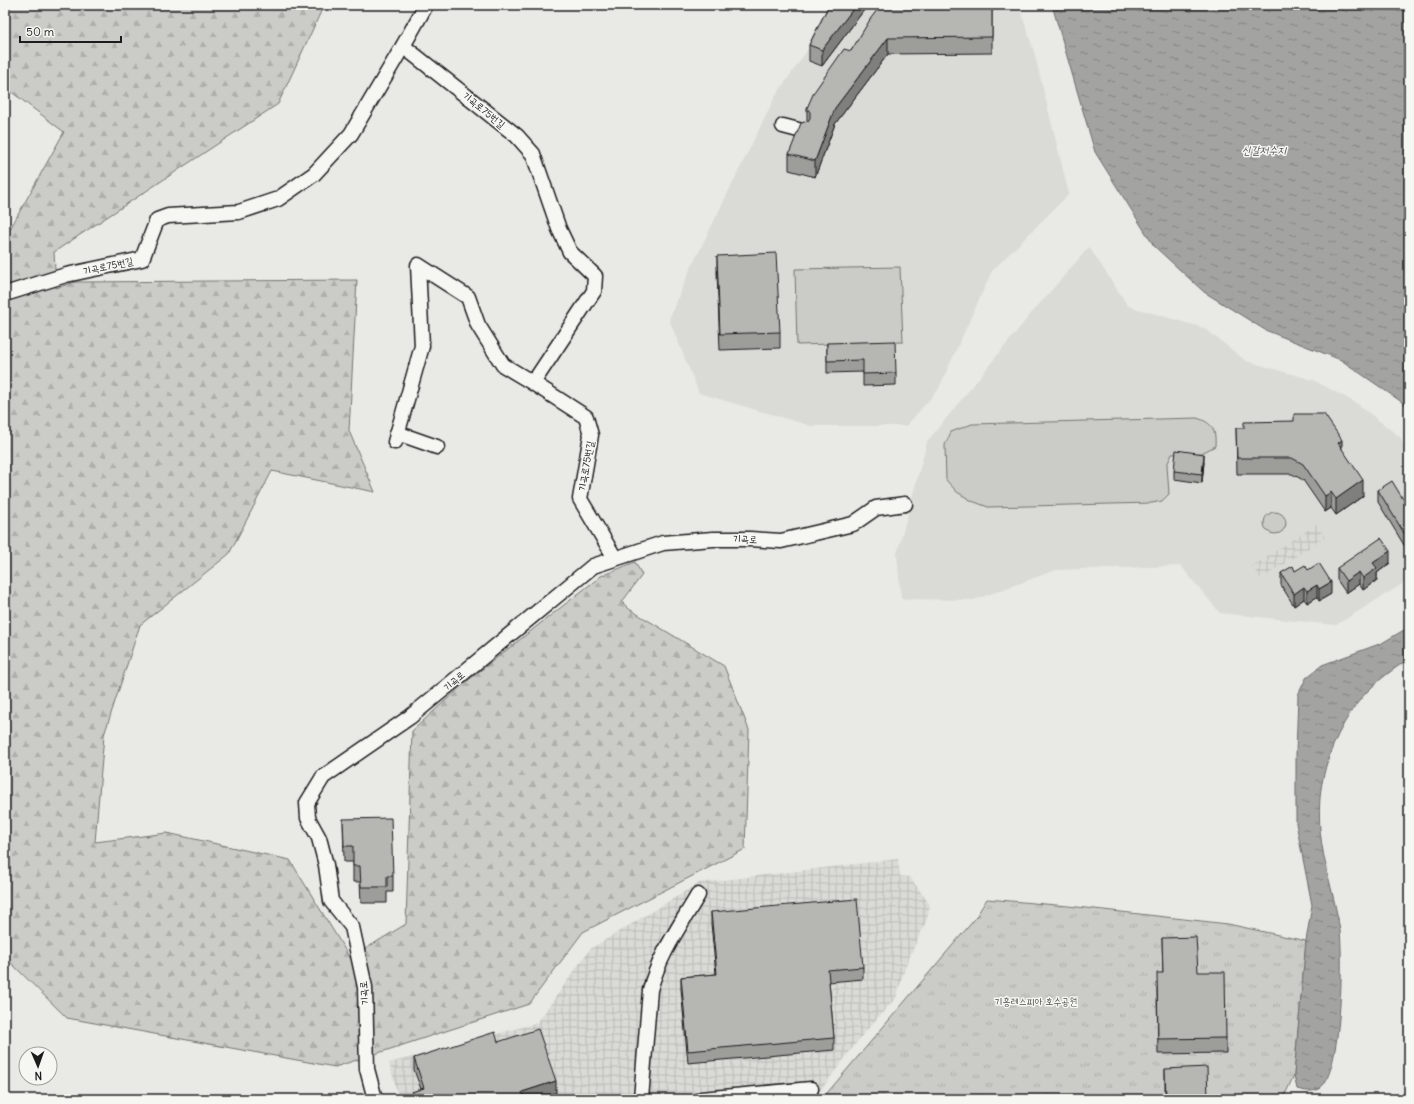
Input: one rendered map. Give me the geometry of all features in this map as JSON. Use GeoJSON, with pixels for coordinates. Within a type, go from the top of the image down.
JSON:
{"type":"FeatureCollection","features":[{"type":"Feature","properties":{"kind":"street"},"geometry":{"type":"LineString","coordinates":[[404,46],[426,5]]}},
{"type":"Feature","properties":{"kind":"street","name":"기곡로75번길"},"geometry":{"type":"LineString","coordinates":[[5,294],[66,275],[142,259],[157,220],[168,216],[239,212],[278,199],[314,174],[351,134],[404,46],[517,136],[533,154],[559,229],[570,252],[595,276],[594,291],[533,383],[586,417],[591,435],[580,499],[615,558]]}},
{"type":"Feature","properties":{"kind":"street"},"geometry":{"type":"LineString","coordinates":[[783,126],[802,130]]}},
{"type":"Feature","properties":{"kind":"street"},"geometry":{"type":"LineString","coordinates":[[437,447],[396,438],[422,346],[418,265],[468,297],[478,325],[503,365],[533,383]]}},
{"type":"Feature","properties":{"kind":"street","name":"기곡로"},"geometry":{"type":"LineString","coordinates":[[376,1099],[367,1069],[365,987],[352,927],[331,901],[326,865],[319,838],[308,818],[307,803],[323,777],[410,717],[593,566],[663,543],[713,539],[781,541],[853,524],[876,508],[905,504]]}},
{"type":"Feature","properties":{"kind":"street"},"geometry":{"type":"LineString","coordinates":[[641,1099],[650,990],[654,975],[662,955],[698,895]]}},
{"type":"Feature","properties":{"kind":"street"},"geometry":{"type":"LineString","coordinates":[[701,1099],[811,1089]]}},
{"type":"Feature","properties":{"kind":"shaded area"},"geometry":{"type":"Polygon","coordinates":[[[836,5],[1019,5],[1034,52],[1069,194],[992,271],[938,390],[906,426],[811,426],[699,393],[669,319],[689,272],[775,97],[826,23],[836,5]]]}},
{"type":"Feature","properties":{"kind":"shaded area"},"geometry":{"type":"Polygon","coordinates":[[[1089,247],[1128,306],[1204,328],[1246,361],[1313,380],[1356,403],[1400,437],[1409,453],[1409,580],[1336,625],[1220,613],[1181,566],[1056,570],[974,600],[901,599],[897,554],[927,442],[1030,315],[1089,247]]]}},
{"type":"Feature","properties":{"kind":"shaded area"},"geometry":{"type":"Polygon","coordinates":[[[1317,524],[1325,537],[1261,579],[1252,566],[1317,524]]]}},
{"type":"Feature","properties":{"kind":"shaded area"},"geometry":{"type":"Polygon","coordinates":[[[898,859],[900,876],[910,877],[930,905],[927,919],[906,965],[896,998],[864,1033],[814,1099],[399,1099],[389,1063],[537,1023],[590,949],[699,883],[898,859]]]}},
{"type":"Feature","properties":{"kind":"green space"},"geometry":{"type":"Polygon","coordinates":[[[5,5],[324,5],[278,104],[54,252],[56,288],[75,282],[357,280],[349,431],[375,492],[272,471],[229,554],[140,625],[104,735],[95,842],[167,833],[290,860],[350,958],[406,924],[412,731],[467,681],[601,576],[635,562],[642,575],[622,602],[629,609],[724,666],[749,730],[745,849],[583,932],[529,1004],[335,1067],[67,1018],[5,957],[5,238],[64,132],[5,87],[5,5]]]}},
{"type":"Feature","properties":{"kind":"green space"},"geometry":{"type":"Polygon","coordinates":[[[900,267],[903,342],[797,345],[795,269],[900,267]]]}},
{"type":"Feature","properties":{"kind":"green space"},"geometry":{"type":"Polygon","coordinates":[[[1197,418],[1207,422],[1214,431],[1215,446],[1202,453],[1172,454],[1167,465],[1169,494],[1162,501],[1152,503],[988,507],[972,501],[957,492],[946,480],[945,445],[951,432],[972,424],[1197,418]]]}},
{"type":"Feature","properties":{"kind":"green space"},"geometry":{"type":"Polygon","coordinates":[[[1275,512],[1283,515],[1286,523],[1283,531],[1275,534],[1267,531],[1264,523],[1267,515],[1275,512]]]}},
{"type":"Feature","properties":{"kind":"green space","name":"기흥레스피아 호수공원"},"geometry":{"type":"Polygon","coordinates":[[[987,899],[1068,906],[1228,924],[1306,941],[1294,1075],[1283,1099],[822,1099],[974,920],[987,899]]]}},
{"type":"Feature","properties":{"kind":"water","name":"신갈저수지"},"geometry":{"type":"Polygon","coordinates":[[[1052,5],[1409,5],[1409,407],[1341,360],[1265,330],[1204,292],[1154,246],[1095,152],[1052,5]]]}},
{"type":"Feature","properties":{"kind":"water"},"geometry":{"type":"Polygon","coordinates":[[[1409,627],[1409,659],[1380,680],[1357,704],[1338,734],[1329,756],[1323,778],[1319,817],[1320,830],[1340,931],[1341,988],[1337,1038],[1333,1061],[1327,1078],[1317,1090],[1300,1090],[1297,1089],[1294,1075],[1306,941],[1312,905],[1296,823],[1298,695],[1306,678],[1322,665],[1382,643],[1409,627]]]}},
{"type":"Feature","properties":{"kind":"building"},"geometry":{"type":"Polygon","coordinates":[[[829,5],[856,5],[822,50],[809,45],[829,5]]]}},
{"type":"Feature","properties":{"kind":"building"},"geometry":{"type":"Polygon","coordinates":[[[881,5],[992,5],[992,37],[888,38],[835,108],[815,161],[789,154],[801,123],[808,121],[810,118],[810,112],[807,108],[814,92],[844,49],[851,51],[871,18],[881,5]]]}},
{"type":"Feature","properties":{"kind":"building"},"geometry":{"type":"Polygon","coordinates":[[[776,253],[780,332],[720,334],[717,256],[776,253]]]}},
{"type":"Feature","properties":{"kind":"building"},"geometry":{"type":"Polygon","coordinates":[[[895,341],[896,373],[863,374],[863,360],[827,361],[827,343],[895,341]]]}},
{"type":"Feature","properties":{"kind":"building"},"geometry":{"type":"Polygon","coordinates":[[[1294,414],[1324,414],[1342,440],[1338,443],[1363,480],[1336,499],[1331,492],[1325,496],[1303,464],[1292,458],[1237,458],[1236,428],[1244,428],[1244,422],[1294,421],[1294,414]]]}},
{"type":"Feature","properties":{"kind":"building"},"geometry":{"type":"Polygon","coordinates":[[[1176,450],[1204,454],[1202,474],[1174,471],[1176,450]]]}},
{"type":"Feature","properties":{"kind":"building"},"geometry":{"type":"Polygon","coordinates":[[[1392,481],[1403,499],[1408,496],[1409,499],[1409,536],[1407,538],[1378,490],[1392,481]]]}},
{"type":"Feature","properties":{"kind":"building"},"geometry":{"type":"Polygon","coordinates":[[[1381,538],[1390,551],[1373,563],[1377,568],[1363,578],[1359,572],[1346,581],[1337,568],[1381,538]]]}},
{"type":"Feature","properties":{"kind":"building"},"geometry":{"type":"Polygon","coordinates":[[[1319,563],[1331,582],[1319,589],[1317,585],[1307,591],[1304,587],[1294,594],[1281,573],[1293,566],[1295,571],[1305,565],[1308,570],[1319,563]]]}},
{"type":"Feature","properties":{"kind":"building"},"geometry":{"type":"Polygon","coordinates":[[[391,818],[393,876],[387,876],[387,887],[361,887],[360,866],[353,866],[353,846],[344,846],[343,819],[391,818]]]}},
{"type":"Feature","properties":{"kind":"building"},"geometry":{"type":"Polygon","coordinates":[[[857,899],[863,967],[828,970],[834,1038],[688,1051],[681,977],[717,974],[711,912],[857,899]]]}},
{"type":"Feature","properties":{"kind":"building"},"geometry":{"type":"Polygon","coordinates":[[[1196,937],[1198,972],[1225,972],[1226,1038],[1158,1039],[1157,973],[1163,973],[1162,938],[1196,937]]]}},
{"type":"Feature","properties":{"kind":"building"},"geometry":{"type":"Polygon","coordinates":[[[538,1029],[556,1081],[522,1092],[525,1099],[414,1099],[412,1092],[424,1088],[414,1058],[495,1032],[498,1042],[538,1029]]]}},
{"type":"Feature","properties":{"kind":"building"},"geometry":{"type":"Polygon","coordinates":[[[1207,1067],[1208,1099],[1166,1099],[1165,1069],[1207,1067]]]}}]}
